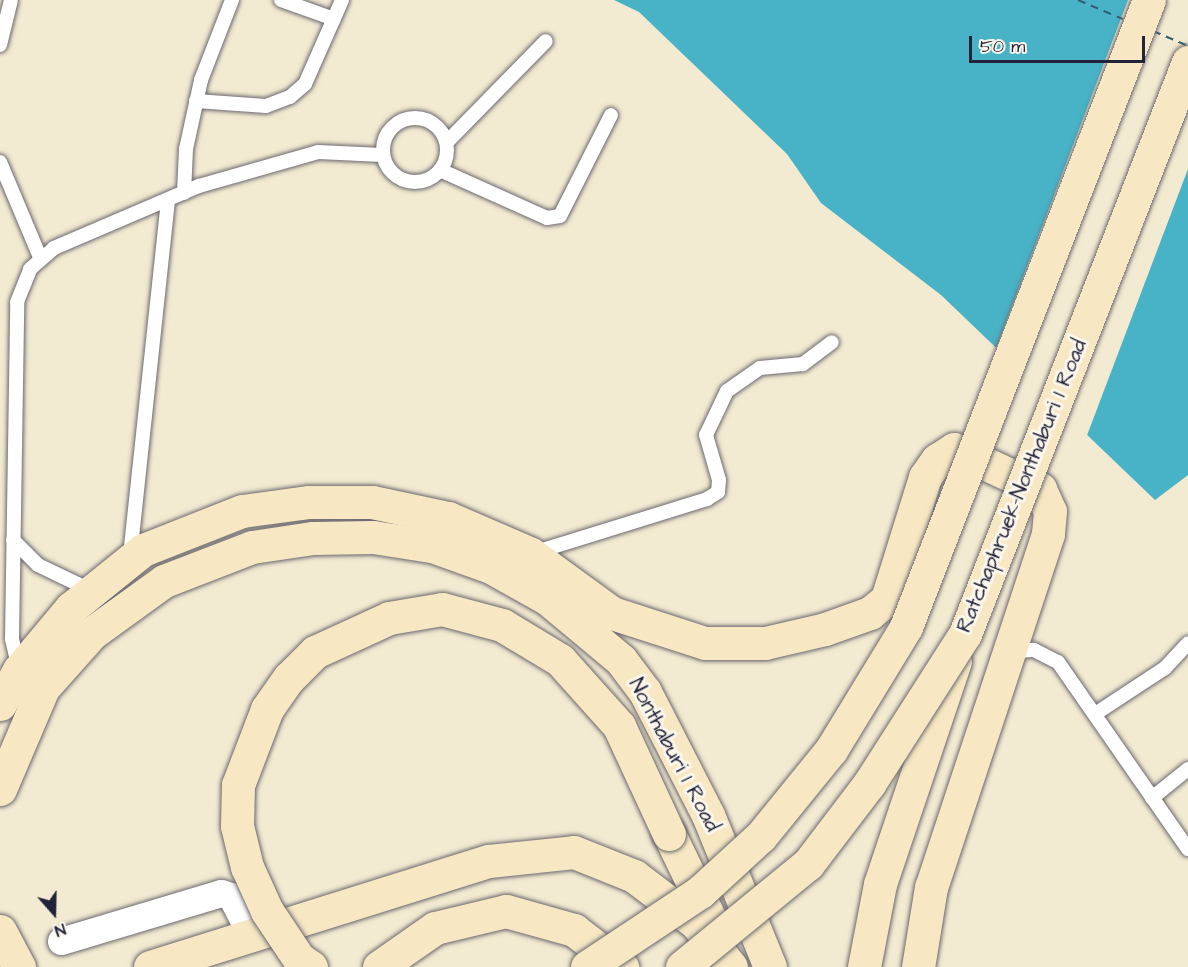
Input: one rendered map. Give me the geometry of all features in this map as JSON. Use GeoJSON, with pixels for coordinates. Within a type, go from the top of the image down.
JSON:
{"type":"FeatureCollection","features":[{"type":"Feature","properties":{"kind":"main road"},"geometry":{"type":"LineString","coordinates":[[587,967],[700,892],[761,836],[831,750],[906,627],[1149,0]]}},
{"type":"Feature","properties":{"kind":"main road","name":"Ratchaphruek-Nonthaburi 1 Road"},"geometry":{"type":"LineString","coordinates":[[682,967],[808,864],[869,784],[964,634],[1188,62]]}},
{"type":"Feature","properties":{"kind":"main road"},"geometry":{"type":"LineString","coordinates":[[0,704],[19,670],[92,591],[144,550],[242,511],[309,502],[372,502],[448,518],[531,554],[612,613],[705,643],[765,643],[825,629],[870,613],[886,599],[926,477],[937,460],[954,449],[1040,489],[1050,511],[1048,534],[1005,652],[932,887],[918,967]]}},
{"type":"Feature","properties":{"kind":"main road","name":"Nonthaburi 1 Road"},"geometry":{"type":"LineString","coordinates":[[0,789],[43,688],[92,633],[164,581],[252,547],[313,538],[373,537],[432,546],[491,567],[548,599],[621,660],[645,692],[708,814],[770,967]]}},
{"type":"Feature","properties":{"kind":"main road"},"geometry":{"type":"LineString","coordinates":[[311,967],[299,959],[267,911],[247,867],[237,826],[238,785],[262,718],[289,678],[315,652],[389,618],[442,609],[502,625],[560,660],[618,726],[732,967]]}},
{"type":"Feature","properties":{"kind":"main road"},"geometry":{"type":"LineString","coordinates":[[864,967],[880,884],[964,634]]}},
{"type":"Feature","properties":{"kind":"main road"},"geometry":{"type":"LineString","coordinates":[[150,967],[252,937],[489,861],[574,852],[634,876],[696,922],[732,967]]}},
{"type":"Feature","properties":{"kind":"main road"},"geometry":{"type":"LineString","coordinates":[[379,967],[435,928],[506,912],[574,930],[622,967]]}},
{"type":"Feature","properties":{"kind":"main road"},"geometry":{"type":"LineString","coordinates":[[0,931],[19,967]]}},
{"type":"Feature","properties":{"kind":"street"},"geometry":{"type":"LineString","coordinates":[[62,941],[221,894],[231,896],[252,937]]}},
{"type":"Feature","properties":{"kind":"lane"},"geometry":{"type":"LineString","coordinates":[[0,45],[11,0]]}},
{"type":"Feature","properties":{"kind":"lane"},"geometry":{"type":"LineString","coordinates":[[184,193],[196,101],[232,0]]}},
{"type":"Feature","properties":{"kind":"lane"},"geometry":{"type":"LineString","coordinates":[[281,0],[334,19]]}},
{"type":"Feature","properties":{"kind":"lane"},"geometry":{"type":"LineString","coordinates":[[196,101],[266,106],[290,97],[306,84],[342,0]]}},
{"type":"Feature","properties":{"kind":"lane"},"geometry":{"type":"LineString","coordinates":[[19,670],[12,639],[17,302],[40,257],[168,203],[184,193],[318,152],[382,155],[403,180],[421,182],[440,170],[447,142],[546,41]]}},
{"type":"Feature","properties":{"kind":"lane"},"geometry":{"type":"LineString","coordinates":[[440,170],[548,218],[560,216],[611,115]]}},
{"type":"Feature","properties":{"kind":"lane"},"geometry":{"type":"LineString","coordinates":[[382,155],[390,128],[412,117],[434,123],[447,142]]}},
{"type":"Feature","properties":{"kind":"lane"},"geometry":{"type":"LineString","coordinates":[[0,162],[40,257]]}},
{"type":"Feature","properties":{"kind":"lane"},"geometry":{"type":"LineString","coordinates":[[129,561],[168,203]]}},
{"type":"Feature","properties":{"kind":"lane"},"geometry":{"type":"LineString","coordinates":[[531,554],[707,499],[718,492],[720,480],[706,435],[727,391],[747,372],[803,364],[832,342]]}},
{"type":"Feature","properties":{"kind":"lane"},"geometry":{"type":"LineString","coordinates":[[14,540],[38,565],[92,591]]}},
{"type":"Feature","properties":{"kind":"lane"},"geometry":{"type":"LineString","coordinates":[[1095,714],[1165,668],[1188,643]]}},
{"type":"Feature","properties":{"kind":"lane"},"geometry":{"type":"LineString","coordinates":[[1005,652],[1035,651],[1058,662],[1187,846]]}},
{"type":"Feature","properties":{"kind":"lane"},"geometry":{"type":"LineString","coordinates":[[1152,798],[1188,769]]}},
{"type":"Feature","properties":{"kind":"water"},"geometry":{"type":"Polygon","coordinates":[[[614,0],[1188,0],[1188,475],[1155,500],[941,295],[821,203],[787,154],[639,12],[614,0]]]}},
{"type":"Feature","properties":{"kind":"pier"},"geometry":{"type":"Polygon","coordinates":[[[1128,0],[1188,0],[1188,169],[1086,438],[995,351],[1128,0]]]}},
{"type":"Feature","properties":{"kind":"ferry route"},"geometry":{"type":"LineString","coordinates":[[1078,0],[1123,19]]}},
{"type":"Feature","properties":{"kind":"ferry route"},"geometry":{"type":"LineString","coordinates":[[1153,31],[1188,46]]}}]}
